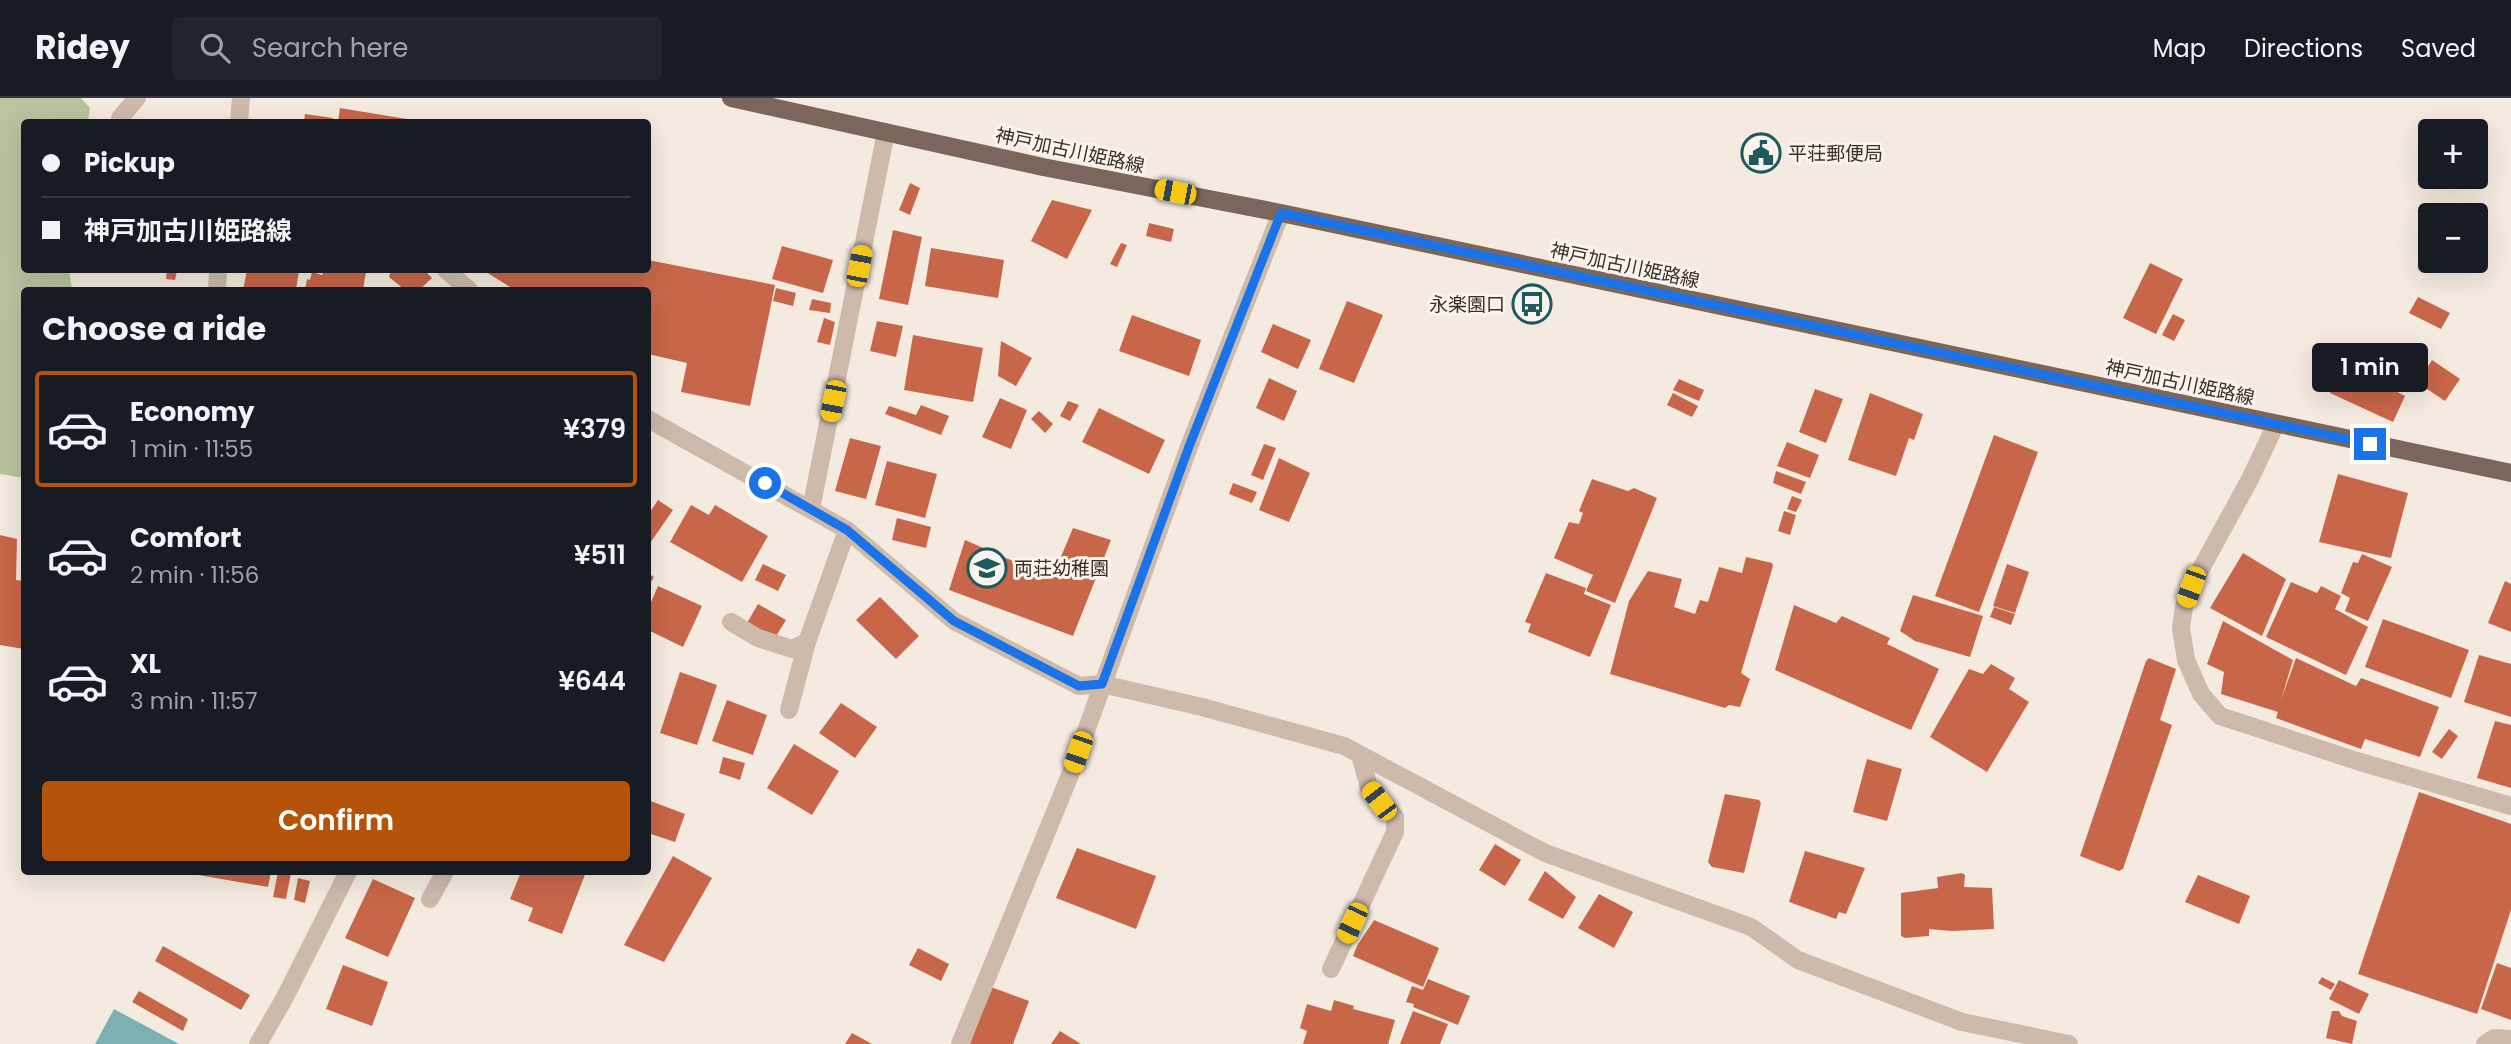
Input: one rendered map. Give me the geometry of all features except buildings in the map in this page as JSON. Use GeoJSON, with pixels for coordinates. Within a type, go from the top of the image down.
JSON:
{"type":"FeatureCollection","features":[{"type":"Feature","properties":{"kind":"main road","name":"神戸加古川姫路線"},"geometry":{"type":"LineString","coordinates":[[731,98],[1043,167],[1281,213],[2511,473]]}},
{"type":"Feature","properties":{"kind":"street"},"geometry":{"type":"LineString","coordinates":[[120,118],[137,98]]}},
{"type":"Feature","properties":{"kind":"street"},"geometry":{"type":"LineString","coordinates":[[241,98],[241,119]]}},
{"type":"Feature","properties":{"kind":"street"},"geometry":{"type":"LineString","coordinates":[[811,509],[886,132]]}},
{"type":"Feature","properties":{"kind":"street"},"geometry":{"type":"LineString","coordinates":[[960,1044],[1070,775],[1190,444],[1281,213]]}},
{"type":"Feature","properties":{"kind":"street"},"geometry":{"type":"LineString","coordinates":[[449,273],[466,287]]}},
{"type":"Feature","properties":{"kind":"street"},"geometry":{"type":"LineString","coordinates":[[651,421],[847,530],[954,621],[1079,686],[1102,684],[1202,707],[1344,746],[1545,853],[1751,928],[1798,960],[1962,1022],[2069,1044]]}},
{"type":"Feature","properties":{"kind":"street"},"geometry":{"type":"LineString","coordinates":[[2276,424],[2244,491],[2191,587],[2184,607],[2181,628],[2186,660],[2201,694],[2220,716],[2357,761],[2511,806]]}},
{"type":"Feature","properties":{"kind":"street"},"geometry":{"type":"LineString","coordinates":[[789,710],[807,642],[847,530]]}},
{"type":"Feature","properties":{"kind":"street"},"geometry":{"type":"LineString","coordinates":[[731,622],[758,638],[792,649],[807,642]]}},
{"type":"Feature","properties":{"kind":"street"},"geometry":{"type":"LineString","coordinates":[[1331,969],[1395,832],[1395,817],[1368,787],[1360,755]]}},
{"type":"Feature","properties":{"kind":"street"},"geometry":{"type":"LineString","coordinates":[[258,1044],[284,999],[346,875]]}},
{"type":"Feature","properties":{"kind":"street"},"geometry":{"type":"LineString","coordinates":[[430,899],[443,875]]}},
{"type":"Feature","properties":{"kind":"street"},"geometry":{"type":"LineString","coordinates":[[2486,1044],[2494,1038],[2511,1039]]}},
{"type":"Feature","properties":{"kind":"green space"},"geometry":{"type":"Polygon","coordinates":[[[0,98],[81,98],[90,108],[88,119],[21,119],[21,273],[69,273],[72,287],[21,287],[21,478],[0,474],[0,98]]]}},
{"type":"Feature","properties":{"kind":"water"},"geometry":{"type":"Polygon","coordinates":[[[114,1009],[179,1044],[95,1044],[114,1009]]]}},
{"type":"Feature","properties":{"kind":"place","name":"平荘郵便局"},"geometry":{"type":"Point","coordinates":[1761,153]}},
{"type":"Feature","properties":{"kind":"place","name":"永楽園口"},"geometry":{"type":"Point","coordinates":[1532,304]}},
{"type":"Feature","properties":{"kind":"place","name":"両荘幼稚園"},"geometry":{"type":"Point","coordinates":[987,568]}},
{"type":"Feature","properties":{"kind":"route"},"geometry":{"type":"LineString","coordinates":[[765,483],[847,530],[954,621],[1079,686],[1102,684],[1190,444],[1281,213],[2370,444]]}}]}
